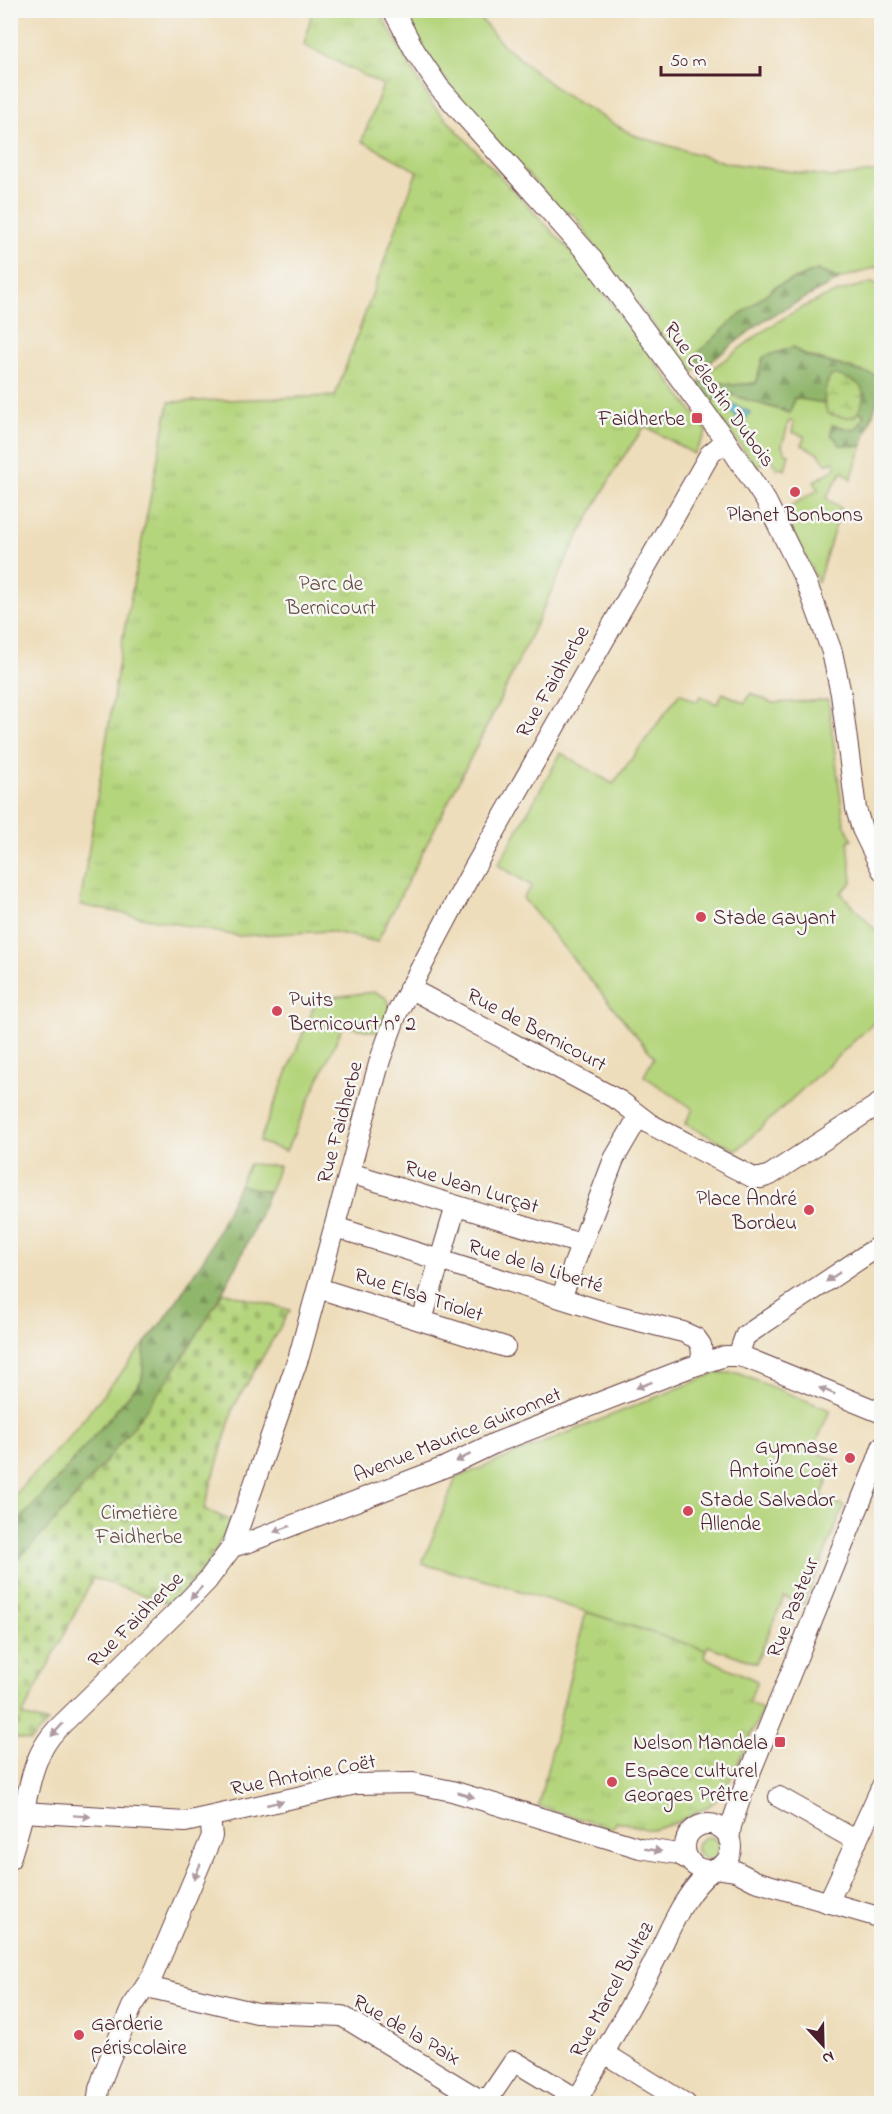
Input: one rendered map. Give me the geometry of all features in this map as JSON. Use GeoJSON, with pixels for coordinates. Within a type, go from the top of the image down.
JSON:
{"type":"FeatureCollection","features":[{"type":"Feature","properties":{"kind":"street","name":"Rue Célestin Dubois"},"geometry":{"type":"LineString","coordinates":[[393,10],[415,51],[439,87],[589,255],[726,441],[770,507],[824,626],[840,684],[856,809],[862,829],[882,870]]}},
{"type":"Feature","properties":{"kind":"street","name":"Rue Faidherbe"},"geometry":{"type":"LineString","coordinates":[[10,1859],[33,1769],[52,1735],[207,1581],[232,1547],[299,1356],[385,1044],[410,988],[479,858],[704,464],[710,454],[726,441]]}},
{"type":"Feature","properties":{"kind":"street","name":"Rue de Bernicourt"},"geometry":{"type":"LineString","coordinates":[[410,988],[620,1101],[639,1116]]}},
{"type":"Feature","properties":{"kind":"street"},"geometry":{"type":"LineString","coordinates":[[561,1298],[619,1148],[639,1116],[650,1124],[754,1178],[761,1178],[882,1102]]}},
{"type":"Feature","properties":{"kind":"street","name":"Rue Jean Lurçat"},"geometry":{"type":"LineString","coordinates":[[350,1173],[581,1244]]}},
{"type":"Feature","properties":{"kind":"street"},"geometry":{"type":"LineString","coordinates":[[422,1320],[456,1206]]}},
{"type":"Feature","properties":{"kind":"street","name":"Rue de la Liberté"},"geometry":{"type":"LineString","coordinates":[[335,1227],[561,1298],[687,1333],[696,1338],[701,1345],[702,1355],[699,1364]]}},
{"type":"Feature","properties":{"kind":"street"},"geometry":{"type":"LineString","coordinates":[[882,1244],[745,1336],[738,1356],[882,1413]]}},
{"type":"Feature","properties":{"kind":"street","name":"Rue Elsa Triolet"},"geometry":{"type":"LineString","coordinates":[[318,1288],[505,1347]]}},
{"type":"Feature","properties":{"kind":"street","name":"Avenue Maurice Guironnet"},"geometry":{"type":"LineString","coordinates":[[232,1547],[445,1467],[495,1443],[699,1364],[725,1356],[738,1356]]}},
{"type":"Feature","properties":{"kind":"street","name":"Rue Pasteur"},"geometry":{"type":"LineString","coordinates":[[730,1843],[731,1826],[745,1785],[882,1446]]}},
{"type":"Feature","properties":{"kind":"street","name":"Rue Antoine Coët"},"geometry":{"type":"LineString","coordinates":[[23,1812],[176,1822],[356,1784],[413,1783],[452,1791],[640,1848],[678,1854],[691,1862]]}},
{"type":"Feature","properties":{"kind":"street","name":"Rue Pasteur"},"geometry":{"type":"LineString","coordinates":[[708,1825],[726,1815],[745,1785]]}},
{"type":"Feature","properties":{"kind":"street"},"geometry":{"type":"LineString","coordinates":[[828,1903],[882,1786]]}},
{"type":"Feature","properties":{"kind":"street"},"geometry":{"type":"LineString","coordinates":[[778,1797],[857,1840]]}},
{"type":"Feature","properties":{"kind":"street"},"geometry":{"type":"LineString","coordinates":[[98,2103],[99,2089],[108,2063],[132,2007],[147,1987],[212,1836],[210,1816]]}},
{"type":"Feature","properties":{"kind":"street"},"geometry":{"type":"LineString","coordinates":[[768,1885],[746,1869],[721,1829],[708,1825],[697,1828],[689,1836],[686,1849],[691,1862],[703,1869],[736,1871],[751,1880],[828,1903],[882,1918]]}},
{"type":"Feature","properties":{"kind":"street"},"geometry":{"type":"LineString","coordinates":[[715,1869],[727,1860],[730,1843]]}},
{"type":"Feature","properties":{"kind":"street","name":"Rue Marcel Bultez"},"geometry":{"type":"LineString","coordinates":[[687,1898],[693,1876],[691,1862]]}},
{"type":"Feature","properties":{"kind":"street","name":"Rue Marcel Bultez"},"geometry":{"type":"LineString","coordinates":[[576,2101],[651,1968],[687,1898],[700,1880],[715,1869]]}},
{"type":"Feature","properties":{"kind":"street","name":"Rue de la Paix"},"geometry":{"type":"LineString","coordinates":[[147,1987],[257,2013],[342,2016],[477,2098],[487,2098],[491,2095],[514,2061],[576,2101]]}},
{"type":"Feature","properties":{"kind":"street"},"geometry":{"type":"LineString","coordinates":[[604,2052],[686,2103]]}},
{"type":"Feature","properties":{"kind":"green space","name":"Parc de Bernicourt"},"geometry":{"type":"Polygon","coordinates":[[[312,11],[379,11],[432,104],[581,262],[707,431],[694,454],[645,426],[619,463],[571,550],[497,706],[377,942],[330,931],[238,936],[80,905],[122,642],[169,402],[335,396],[417,171],[362,141],[383,85],[304,45],[312,11]]]}},
{"type":"Feature","properties":{"kind":"green space"},"geometry":{"type":"Polygon","coordinates":[[[403,11],[474,11],[501,43],[563,94],[633,135],[727,163],[833,177],[881,171],[881,268],[876,267],[840,279],[817,270],[695,357],[705,366],[694,371],[685,368],[588,237],[575,215],[560,209],[474,117],[424,51],[403,11]]]}},
{"type":"Feature","properties":{"kind":"green space"},"geometry":{"type":"Polygon","coordinates":[[[817,270],[840,279],[764,320],[705,366],[694,357],[729,324],[776,286],[817,270]]]}},
{"type":"Feature","properties":{"kind":"green space"},"geometry":{"type":"Polygon","coordinates":[[[871,283],[881,284],[881,377],[805,355],[793,347],[756,383],[733,385],[708,380],[697,387],[711,370],[779,321],[813,302],[871,283]]]}},
{"type":"Feature","properties":{"kind":"green space"},"geometry":{"type":"Polygon","coordinates":[[[793,347],[805,356],[881,377],[881,390],[862,446],[840,445],[831,434],[832,425],[854,430],[861,423],[864,414],[859,412],[863,393],[827,382],[824,403],[794,398],[790,413],[723,392],[710,404],[697,387],[708,380],[733,385],[756,383],[763,357],[793,347]]]}},
{"type":"Feature","properties":{"kind":"green space"},"geometry":{"type":"Polygon","coordinates":[[[837,375],[859,385],[863,393],[858,412],[851,417],[828,414],[826,409],[824,400],[827,385],[831,376],[837,375]]]}},
{"type":"Feature","properties":{"kind":"green space"},"geometry":{"type":"Polygon","coordinates":[[[722,392],[790,413],[794,398],[824,403],[825,408],[854,417],[859,412],[864,413],[861,423],[854,430],[833,425],[840,445],[862,446],[851,479],[842,471],[826,498],[841,508],[818,582],[782,511],[818,490],[814,481],[837,468],[833,461],[826,464],[819,454],[802,445],[804,436],[792,432],[794,422],[789,421],[782,446],[789,454],[785,470],[781,467],[777,469],[770,458],[756,467],[710,404],[722,392]]]}},
{"type":"Feature","properties":{"kind":"green space","name":"Stade Gayant"},"geometry":{"type":"Polygon","coordinates":[[[680,693],[697,702],[700,696],[717,704],[723,693],[745,703],[751,693],[772,703],[828,700],[844,823],[852,839],[848,841],[852,882],[841,893],[881,936],[881,1016],[737,1150],[685,1124],[693,1109],[644,1076],[654,1057],[523,898],[532,886],[498,865],[561,753],[613,784],[680,693]]]}},
{"type":"Feature","properties":{"kind":"green space"},"geometry":{"type":"Polygon","coordinates":[[[375,992],[385,997],[393,1009],[381,1033],[343,1026],[286,1151],[259,1142],[319,994],[332,997],[375,992]]]}},
{"type":"Feature","properties":{"kind":"green space"},"geometry":{"type":"Polygon","coordinates":[[[249,1164],[279,1166],[269,1192],[239,1185],[249,1164]]]}},
{"type":"Feature","properties":{"kind":"green space"},"geometry":{"type":"Polygon","coordinates":[[[239,1185],[269,1192],[220,1295],[191,1345],[125,1439],[50,1526],[11,1567],[10,1530],[55,1482],[142,1380],[145,1343],[167,1316],[209,1250],[239,1185]]]}},
{"type":"Feature","properties":{"kind":"green space","name":"Cimetière Faidherbe"},"geometry":{"type":"Polygon","coordinates":[[[223,1292],[290,1310],[234,1406],[204,1509],[232,1521],[209,1562],[171,1604],[93,1578],[22,1716],[48,1723],[30,1741],[11,1737],[11,1567],[71,1502],[128,1433],[172,1374],[223,1292]]]}},
{"type":"Feature","properties":{"kind":"green space"},"geometry":{"type":"Polygon","coordinates":[[[145,1343],[142,1380],[11,1530],[10,1499],[68,1438],[145,1343]]]}},
{"type":"Feature","properties":{"kind":"green space"},"geometry":{"type":"Polygon","coordinates":[[[716,1373],[737,1373],[830,1410],[813,1451],[836,1461],[821,1497],[844,1506],[804,1604],[784,1597],[756,1663],[708,1646],[706,1650],[499,1584],[422,1564],[456,1478],[716,1373]]]}},
{"type":"Feature","properties":{"kind":"green space"},"geometry":{"type":"Polygon","coordinates":[[[586,1612],[706,1650],[704,1657],[757,1681],[749,1702],[763,1709],[729,1782],[720,1797],[707,1807],[673,1824],[646,1829],[617,1821],[611,1828],[538,1806],[586,1612]]]}},
{"type":"Feature","properties":{"kind":"green space"},"geometry":{"type":"Polygon","coordinates":[[[708,1837],[718,1844],[719,1848],[712,1858],[708,1859],[698,1852],[697,1848],[704,1838],[708,1837]]]}},
{"type":"Feature","properties":{"kind":"water"},"geometry":{"type":"Polygon","coordinates":[[[732,404],[750,412],[745,420],[741,421],[730,411],[732,404]]]}},
{"type":"Feature","properties":{"kind":"place","name":"Faidherbe"},"geometry":{"type":"Point","coordinates":[697,418]}},
{"type":"Feature","properties":{"kind":"place","name":"Planet Bonbons"},"geometry":{"type":"Point","coordinates":[795,492]}},
{"type":"Feature","properties":{"kind":"place","name":"Stade Gayant"},"geometry":{"type":"Point","coordinates":[701,917]}},
{"type":"Feature","properties":{"kind":"place","name":"Puits Bernicourt n° 2"},"geometry":{"type":"Point","coordinates":[277,1011]}},
{"type":"Feature","properties":{"kind":"place","name":"Place André Bordeu"},"geometry":{"type":"Point","coordinates":[809,1210]}},
{"type":"Feature","properties":{"kind":"place","name":"Gymnase Antoine Coët"},"geometry":{"type":"Point","coordinates":[850,1458]}},
{"type":"Feature","properties":{"kind":"place","name":"Stade Salvador Allende"},"geometry":{"type":"Point","coordinates":[688,1511]}},
{"type":"Feature","properties":{"kind":"place","name":"Nelson Mandela"},"geometry":{"type":"Point","coordinates":[780,1742]}},
{"type":"Feature","properties":{"kind":"place","name":"Espace culturel Georges Prêtre"},"geometry":{"type":"Point","coordinates":[612,1782]}},
{"type":"Feature","properties":{"kind":"place","name":"Garderie périscolaire"},"geometry":{"type":"Point","coordinates":[79,2035]}}]}
